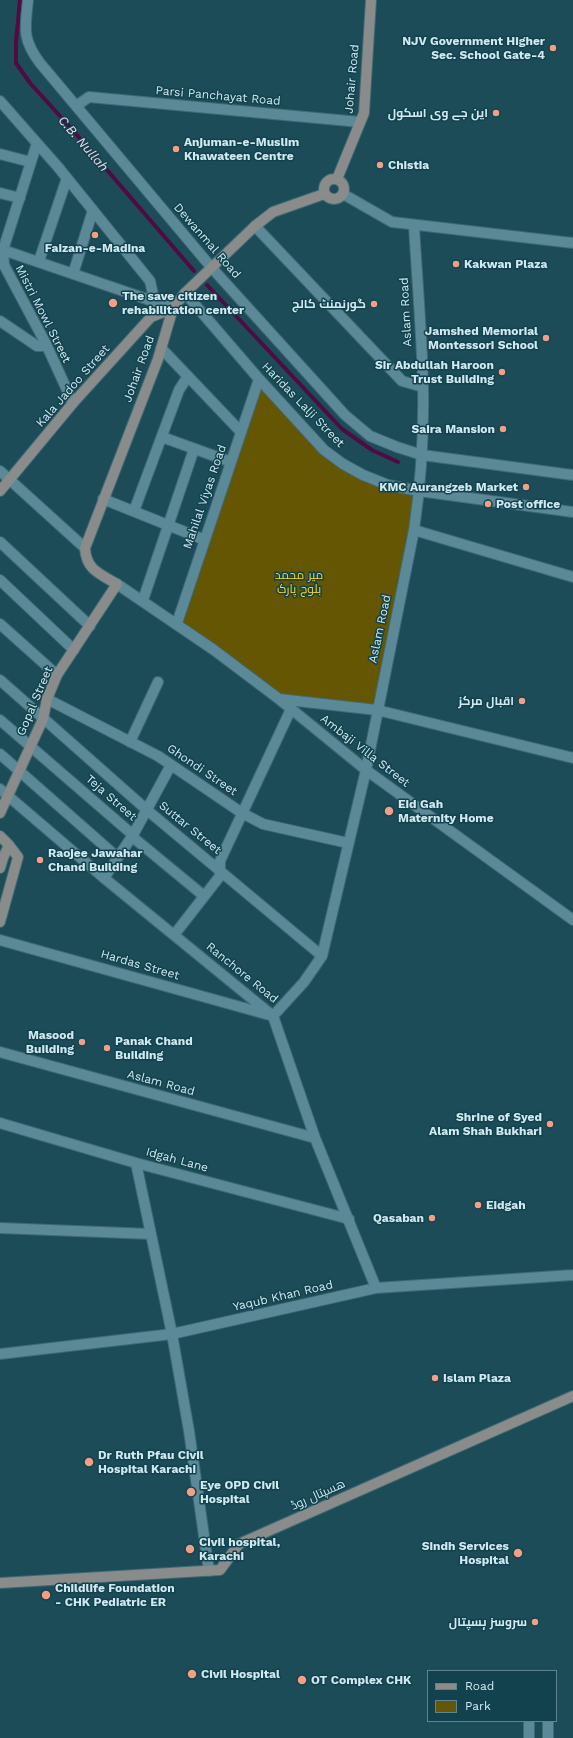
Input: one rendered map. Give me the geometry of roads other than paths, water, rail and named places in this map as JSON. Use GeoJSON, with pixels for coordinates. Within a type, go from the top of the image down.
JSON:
{"type":"FeatureCollection","features":[{"type":"Feature","properties":{"kind":"street","name":"Dewanmal Road"},"geometry":{"type":"LineString","coordinates":[[28,0],[25,38],[40,63],[212,267],[345,415],[370,436],[422,455],[573,475]]}},
{"type":"Feature","properties":{"kind":"street","name":"Johair Road"},"geometry":{"type":"LineString","coordinates":[[337,179],[364,113],[370,0]]}},
{"type":"Feature","properties":{"kind":"street","name":"Parsi Panchayat Road"},"geometry":{"type":"LineString","coordinates":[[76,106],[89,97],[360,122]]}},
{"type":"Feature","properties":{"kind":"street"},"geometry":{"type":"LineString","coordinates":[[0,101],[67,178],[150,281],[155,303]]}},
{"type":"Feature","properties":{"kind":"street"},"geometry":{"type":"LineString","coordinates":[[0,115],[17,120]]}},
{"type":"Feature","properties":{"kind":"street","name":"Mistri Mowl Street"},"geometry":{"type":"LineString","coordinates":[[37,143],[2,249],[4,265],[46,344],[73,403]]}},
{"type":"Feature","properties":{"kind":"street"},"geometry":{"type":"LineString","coordinates":[[0,154],[31,162]]}},
{"type":"Feature","properties":{"kind":"street"},"geometry":{"type":"LineString","coordinates":[[39,261],[67,178]]}},
{"type":"Feature","properties":{"kind":"street"},"geometry":{"type":"LineString","coordinates":[[329,179],[337,179],[344,187],[343,194],[338,199],[332,200],[324,194],[323,187],[329,179]]}},
{"type":"Feature","properties":{"kind":"street"},"geometry":{"type":"LineString","coordinates":[[0,192],[20,198]]}},
{"type":"Feature","properties":{"kind":"street","name":"Johair Road"},"geometry":{"type":"LineString","coordinates":[[85,548],[161,348],[173,308],[184,293],[255,226],[273,212],[324,194]]}},
{"type":"Feature","properties":{"kind":"street"},"geometry":{"type":"LineString","coordinates":[[343,194],[392,222],[414,226],[573,243]]}},
{"type":"Feature","properties":{"kind":"street"},"geometry":{"type":"LineString","coordinates":[[73,274],[93,210]]}},
{"type":"Feature","properties":{"kind":"street"},"geometry":{"type":"LineString","coordinates":[[255,226],[402,381],[424,387]]}},
{"type":"Feature","properties":{"kind":"street","name":"Aslam Road"},"geometry":{"type":"LineString","coordinates":[[273,1016],[304,982],[322,956],[366,770],[414,530],[422,455],[424,387],[414,226]]}},
{"type":"Feature","properties":{"kind":"street"},"geometry":{"type":"LineString","coordinates":[[2,249],[173,308]]}},
{"type":"Feature","properties":{"kind":"street","name":"Haridas Lalji Street"},"geometry":{"type":"LineString","coordinates":[[184,293],[259,379],[324,450],[343,464],[363,475],[388,485],[419,491],[573,512]]}},
{"type":"Feature","properties":{"kind":"street","name":"Kala Jadoo Street"},"geometry":{"type":"LineString","coordinates":[[0,491],[73,403],[151,317],[173,308]]}},
{"type":"Feature","properties":{"kind":"street"},"geometry":{"type":"LineString","coordinates":[[0,321],[37,346],[46,344]]}},
{"type":"Feature","properties":{"kind":"street"},"geometry":{"type":"LineString","coordinates":[[161,348],[241,432]]}},
{"type":"Feature","properties":{"kind":"street"},"geometry":{"type":"LineString","coordinates":[[134,511],[179,390],[188,376]]}},
{"type":"Feature","properties":{"kind":"street","name":"Mahilal Viyas Road"},"geometry":{"type":"LineString","coordinates":[[177,623],[259,379]]}},
{"type":"Feature","properties":{"kind":"street"},"geometry":{"type":"LineString","coordinates":[[162,437],[231,462]]}},
{"type":"Feature","properties":{"kind":"street"},"geometry":{"type":"LineString","coordinates":[[143,600],[194,449]]}},
{"type":"Feature","properties":{"kind":"street"},"geometry":{"type":"LineString","coordinates":[[0,471],[85,548],[85,556],[91,568],[117,584]]}},
{"type":"Feature","properties":{"kind":"street"},"geometry":{"type":"LineString","coordinates":[[103,499],[205,540]]}},
{"type":"Feature","properties":{"kind":"street"},"geometry":{"type":"LineString","coordinates":[[414,530],[573,577]]}},
{"type":"Feature","properties":{"kind":"street"},"geometry":{"type":"LineString","coordinates":[[0,542],[90,626]]}},
{"type":"Feature","properties":{"kind":"street"},"geometry":{"type":"LineString","coordinates":[[0,580],[74,650]]}},
{"type":"Feature","properties":{"kind":"street","name":"Ambaji Villa Street"},"geometry":{"type":"LineString","coordinates":[[117,584],[177,623],[279,699],[366,770],[573,920]]}},
{"type":"Feature","properties":{"kind":"street","name":"Gopal Street"},"geometry":{"type":"LineString","coordinates":[[0,813],[4,792],[19,770],[43,719],[47,699],[57,676],[117,584]]}},
{"type":"Feature","properties":{"kind":"street"},"geometry":{"type":"LineString","coordinates":[[0,624],[57,676]]}},
{"type":"Feature","properties":{"kind":"street","name":"Suttar Street"},"geometry":{"type":"LineString","coordinates":[[0,680],[147,810],[221,870],[322,956]]}},
{"type":"Feature","properties":{"kind":"street"},"geometry":{"type":"LineString","coordinates":[[130,742],[158,682]]}},
{"type":"Feature","properties":{"kind":"street","name":"Ghondi Street"},"geometry":{"type":"LineString","coordinates":[[47,699],[158,756],[242,813],[263,824],[348,843]]}},
{"type":"Feature","properties":{"kind":"street","name":"Ambaji Villa Street"},"geometry":{"type":"LineString","coordinates":[[279,699],[377,710],[573,758]]}},
{"type":"Feature","properties":{"kind":"street"},"geometry":{"type":"LineString","coordinates":[[174,935],[220,876],[220,861],[291,709]]}},
{"type":"Feature","properties":{"kind":"street","name":"Teja Street"},"geometry":{"type":"LineString","coordinates":[[0,720],[135,839],[204,896]]}},
{"type":"Feature","properties":{"kind":"street"},"geometry":{"type":"LineString","coordinates":[[0,754],[117,857]]}},
{"type":"Feature","properties":{"kind":"street"},"geometry":{"type":"LineString","coordinates":[[104,878],[147,810],[171,765]]}},
{"type":"Feature","properties":{"kind":"street","name":"Ranchore Road"},"geometry":{"type":"LineString","coordinates":[[4,792],[104,878],[273,1016],[315,1138],[376,1288]]}},
{"type":"Feature","properties":{"kind":"street"},"geometry":{"type":"LineString","coordinates":[[0,836],[18,857],[0,922]]}},
{"type":"Feature","properties":{"kind":"street"},"geometry":{"type":"LineString","coordinates":[[0,868],[9,845]]}},
{"type":"Feature","properties":{"kind":"street","name":"Hardas Street"},"geometry":{"type":"LineString","coordinates":[[0,940],[273,1016]]}},
{"type":"Feature","properties":{"kind":"street","name":"Aslam Road"},"geometry":{"type":"LineString","coordinates":[[0,1052],[315,1138]]}},
{"type":"Feature","properties":{"kind":"street","name":"Idgah Lane"},"geometry":{"type":"LineString","coordinates":[[0,1123],[136,1163],[349,1219]]}},
{"type":"Feature","properties":{"kind":"street"},"geometry":{"type":"LineString","coordinates":[[136,1163],[172,1334],[189,1431],[209,1571]]}},
{"type":"Feature","properties":{"kind":"street"},"geometry":{"type":"LineString","coordinates":[[0,1228],[151,1234]]}},
{"type":"Feature","properties":{"kind":"street","name":"Yaqub Khan Road"},"geometry":{"type":"LineString","coordinates":[[0,1354],[172,1334],[376,1288],[573,1275]]}},
{"type":"Feature","properties":{"kind":"street","name":"ھسپتال روڈ"},"geometry":{"type":"LineString","coordinates":[[0,1583],[220,1570],[239,1544],[573,1396]]}},
{"type":"Feature","properties":{"kind":"street"},"geometry":{"type":"LineString","coordinates":[[529,1722],[529,1738]]}},
{"type":"Feature","properties":{"kind":"street"},"geometry":{"type":"LineString","coordinates":[[548,1722],[548,1738]]}},
{"type":"Feature","properties":{"kind":"waterway","name":"C.B. Nullah"},"geometry":{"type":"LineString","coordinates":[[20,0],[16,42],[16,63],[30,83],[70,127],[194,271]]}},
{"type":"Feature","properties":{"kind":"waterway"},"geometry":{"type":"LineString","coordinates":[[207,285],[342,429],[372,450],[398,462]]}},
{"type":"Feature","properties":{"kind":"place","name":"NJV Government Higher Sec. School Gate-4"},"geometry":{"type":"Point","coordinates":[553,48]}},
{"type":"Feature","properties":{"kind":"place","name":"این جے وی اسکول"},"geometry":{"type":"Point","coordinates":[496,113]}},
{"type":"Feature","properties":{"kind":"place","name":"Anjuman-e-Muslim Khawateen Centre"},"geometry":{"type":"Point","coordinates":[176,149]}},
{"type":"Feature","properties":{"kind":"place","name":"Chistia"},"geometry":{"type":"Point","coordinates":[380,165]}},
{"type":"Feature","properties":{"kind":"place","name":"Faizan-e-Madina"},"geometry":{"type":"Point","coordinates":[95,235]}},
{"type":"Feature","properties":{"kind":"place","name":"Kakwan Plaza"},"geometry":{"type":"Point","coordinates":[456,264]}},
{"type":"Feature","properties":{"kind":"place","name":"The save citizen rehabilitation center"},"geometry":{"type":"Point","coordinates":[113,303]}},
{"type":"Feature","properties":{"kind":"place","name":"گورنمنٹ کالج"},"geometry":{"type":"Point","coordinates":[374,304]}},
{"type":"Feature","properties":{"kind":"place","name":"Jamshed Memorial Montessori School"},"geometry":{"type":"Point","coordinates":[546,338]}},
{"type":"Feature","properties":{"kind":"place","name":"Sir Abdullah Haroon Trust Building"},"geometry":{"type":"Point","coordinates":[502,372]}},
{"type":"Feature","properties":{"kind":"place","name":"Saira Mansion"},"geometry":{"type":"Point","coordinates":[503,429]}},
{"type":"Feature","properties":{"kind":"place","name":"KMC Aurangzeb Market"},"geometry":{"type":"Point","coordinates":[526,487]}},
{"type":"Feature","properties":{"kind":"place","name":"Post office"},"geometry":{"type":"Point","coordinates":[488,504]}},
{"type":"Feature","properties":{"kind":"place","name":"اقبال مرکز"},"geometry":{"type":"Point","coordinates":[522,701]}},
{"type":"Feature","properties":{"kind":"place","name":"Eid Gah Maternity Home"},"geometry":{"type":"Point","coordinates":[389,811]}},
{"type":"Feature","properties":{"kind":"place","name":"Raojee Jawahar Chand Building"},"geometry":{"type":"Point","coordinates":[40,860]}},
{"type":"Feature","properties":{"kind":"place","name":"Masood Building"},"geometry":{"type":"Point","coordinates":[82,1042]}},
{"type":"Feature","properties":{"kind":"place","name":"Panak Chand Building"},"geometry":{"type":"Point","coordinates":[107,1048]}},
{"type":"Feature","properties":{"kind":"place","name":"Shrine of Syed Alam Shah Bukhari"},"geometry":{"type":"Point","coordinates":[550,1124]}},
{"type":"Feature","properties":{"kind":"place","name":"Eidgah"},"geometry":{"type":"Point","coordinates":[478,1205]}},
{"type":"Feature","properties":{"kind":"place","name":"Qasaban"},"geometry":{"type":"Point","coordinates":[432,1218]}},
{"type":"Feature","properties":{"kind":"place","name":"Islam Plaza"},"geometry":{"type":"Point","coordinates":[435,1378]}},
{"type":"Feature","properties":{"kind":"place","name":"Dr Ruth Pfau Civil Hospital Karachi"},"geometry":{"type":"Point","coordinates":[89,1462]}},
{"type":"Feature","properties":{"kind":"place","name":"Eye OPD Civil Hospital"},"geometry":{"type":"Point","coordinates":[191,1492]}},
{"type":"Feature","properties":{"kind":"place","name":"Civil hospital, Karachi"},"geometry":{"type":"Point","coordinates":[190,1549]}},
{"type":"Feature","properties":{"kind":"place","name":"Sindh Services Hospital"},"geometry":{"type":"Point","coordinates":[518,1553]}},
{"type":"Feature","properties":{"kind":"place","name":"Childlife Foundation - CHK Pediatric ER"},"geometry":{"type":"Point","coordinates":[46,1595]}},
{"type":"Feature","properties":{"kind":"place","name":"سروسز ہسپتال"},"geometry":{"type":"Point","coordinates":[535,1622]}},
{"type":"Feature","properties":{"kind":"place","name":"Civil Hospital"},"geometry":{"type":"Point","coordinates":[192,1674]}},
{"type":"Feature","properties":{"kind":"place","name":"OT Complex CHK"},"geometry":{"type":"Point","coordinates":[302,1680]}},
{"type":"Feature","properties":{"kind":"park label","name":"میر محمد بلوچ پارک"},"geometry":{"type":"Point","coordinates":[299,582]}}]}
